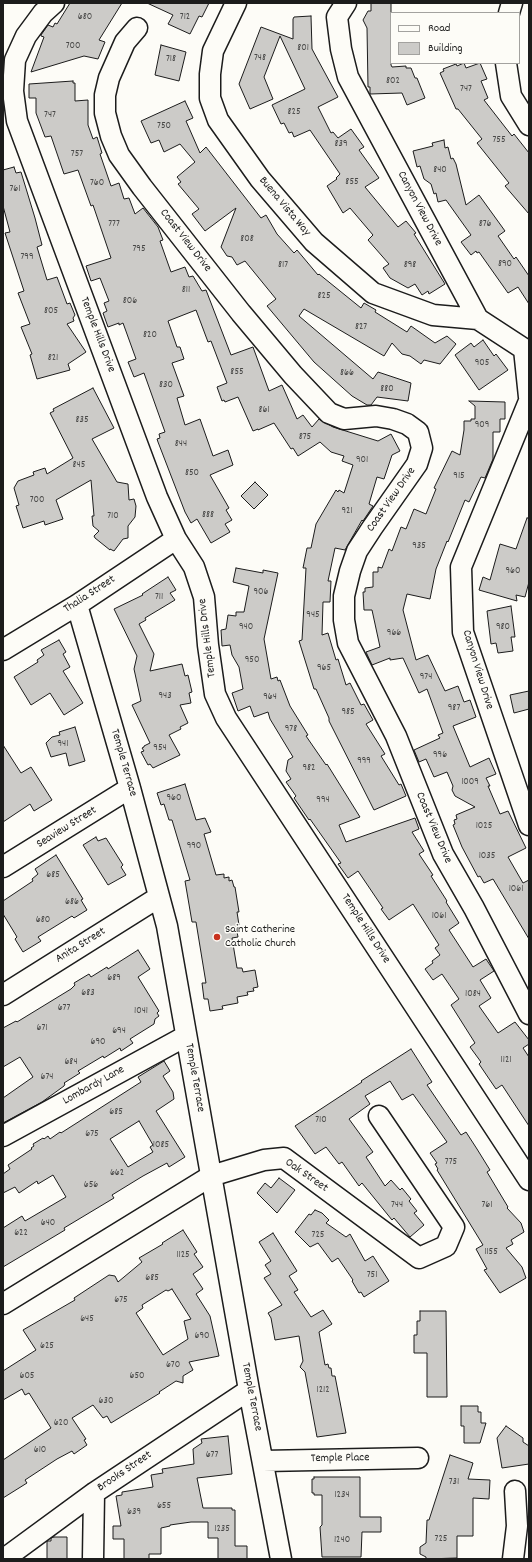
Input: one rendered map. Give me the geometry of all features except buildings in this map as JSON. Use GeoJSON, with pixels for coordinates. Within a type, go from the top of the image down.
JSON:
{"type":"FeatureCollection","features":[{"type":"Feature","properties":{"kind":"street","name":"Temple Hills Drive"},"geometry":{"type":"LineString","coordinates":[[54,3],[43,13],[26,36],[15,60],[13,91],[17,121],[158,497],[176,539],[194,567],[204,597],[208,645],[215,694],[226,718],[529,1180]]}},
{"type":"Feature","properties":{"kind":"street","name":"Buena Vista Way"},"geometry":{"type":"LineString","coordinates":[[236,3],[213,51],[210,74],[210,98],[218,120],[260,179],[314,242],[373,293],[433,315],[478,319]]}},
{"type":"Feature","properties":{"kind":"street","name":"Canyon View Drive"},"geometry":{"type":"LineString","coordinates":[[346,3],[337,17],[341,49],[348,78],[478,319],[524,349],[529,397]]}},
{"type":"Feature","properties":{"kind":"street","name":"Coast View Drive"},"geometry":{"type":"LineString","coordinates":[[137,28],[126,42],[109,78],[105,95],[105,113],[111,136],[119,155],[142,187],[241,313],[292,375],[329,413],[344,419],[376,416],[393,418],[407,424],[418,432],[422,448],[417,464],[357,551],[350,571],[344,596],[344,620],[348,643],[396,736],[443,854],[474,908],[529,1014]]}},
{"type":"Feature","properties":{"kind":"street"},"geometry":{"type":"LineString","coordinates":[[506,64],[511,96],[529,125]]}},
{"type":"Feature","properties":{"kind":"street","name":"Canyon View Drive"},"geometry":{"type":"LineString","coordinates":[[529,401],[461,567],[463,632],[529,825]]}},
{"type":"Feature","properties":{"kind":"street","name":"Thalia Street"},"geometry":{"type":"LineString","coordinates":[[3,650],[77,605],[176,539]]}},
{"type":"Feature","properties":{"kind":"street","name":"Temple Terrace"},"geometry":{"type":"LineString","coordinates":[[77,605],[130,788],[167,926],[249,1390],[281,1559]]}},
{"type":"Feature","properties":{"kind":"street","name":"Seaview Street"},"geometry":{"type":"LineString","coordinates":[[3,867],[130,788]]}},
{"type":"Feature","properties":{"kind":"street","name":"Anita Street"},"geometry":{"type":"LineString","coordinates":[[3,995],[159,897]]}},
{"type":"Feature","properties":{"kind":"street","name":"Lombardy Lane"},"geometry":{"type":"LineString","coordinates":[[3,1136],[186,1036]]}},
{"type":"Feature","properties":{"kind":"street","name":"Oak Street"},"geometry":{"type":"LineString","coordinates":[[3,1304],[211,1176],[264,1160],[284,1158],[419,1258],[446,1246],[454,1227],[379,1116]]}},
{"type":"Feature","properties":{"kind":"street","name":"Brooks Street"},"geometry":{"type":"LineString","coordinates":[[4,1559],[94,1493],[249,1390]]}},
{"type":"Feature","properties":{"kind":"street","name":"Temple Place"},"geometry":{"type":"LineString","coordinates":[[263,1461],[418,1458]]}},
{"type":"Feature","properties":{"kind":"street"},"geometry":{"type":"LineString","coordinates":[[513,1559],[517,1526],[515,1491]]}},
{"type":"Feature","properties":{"kind":"street"},"geometry":{"type":"LineString","coordinates":[[93,1559],[94,1493]]}},
{"type":"Feature","properties":{"kind":"place","name":"Saint Catherine Catholic Church"},"geometry":{"type":"Point","coordinates":[217,937]}}]}
